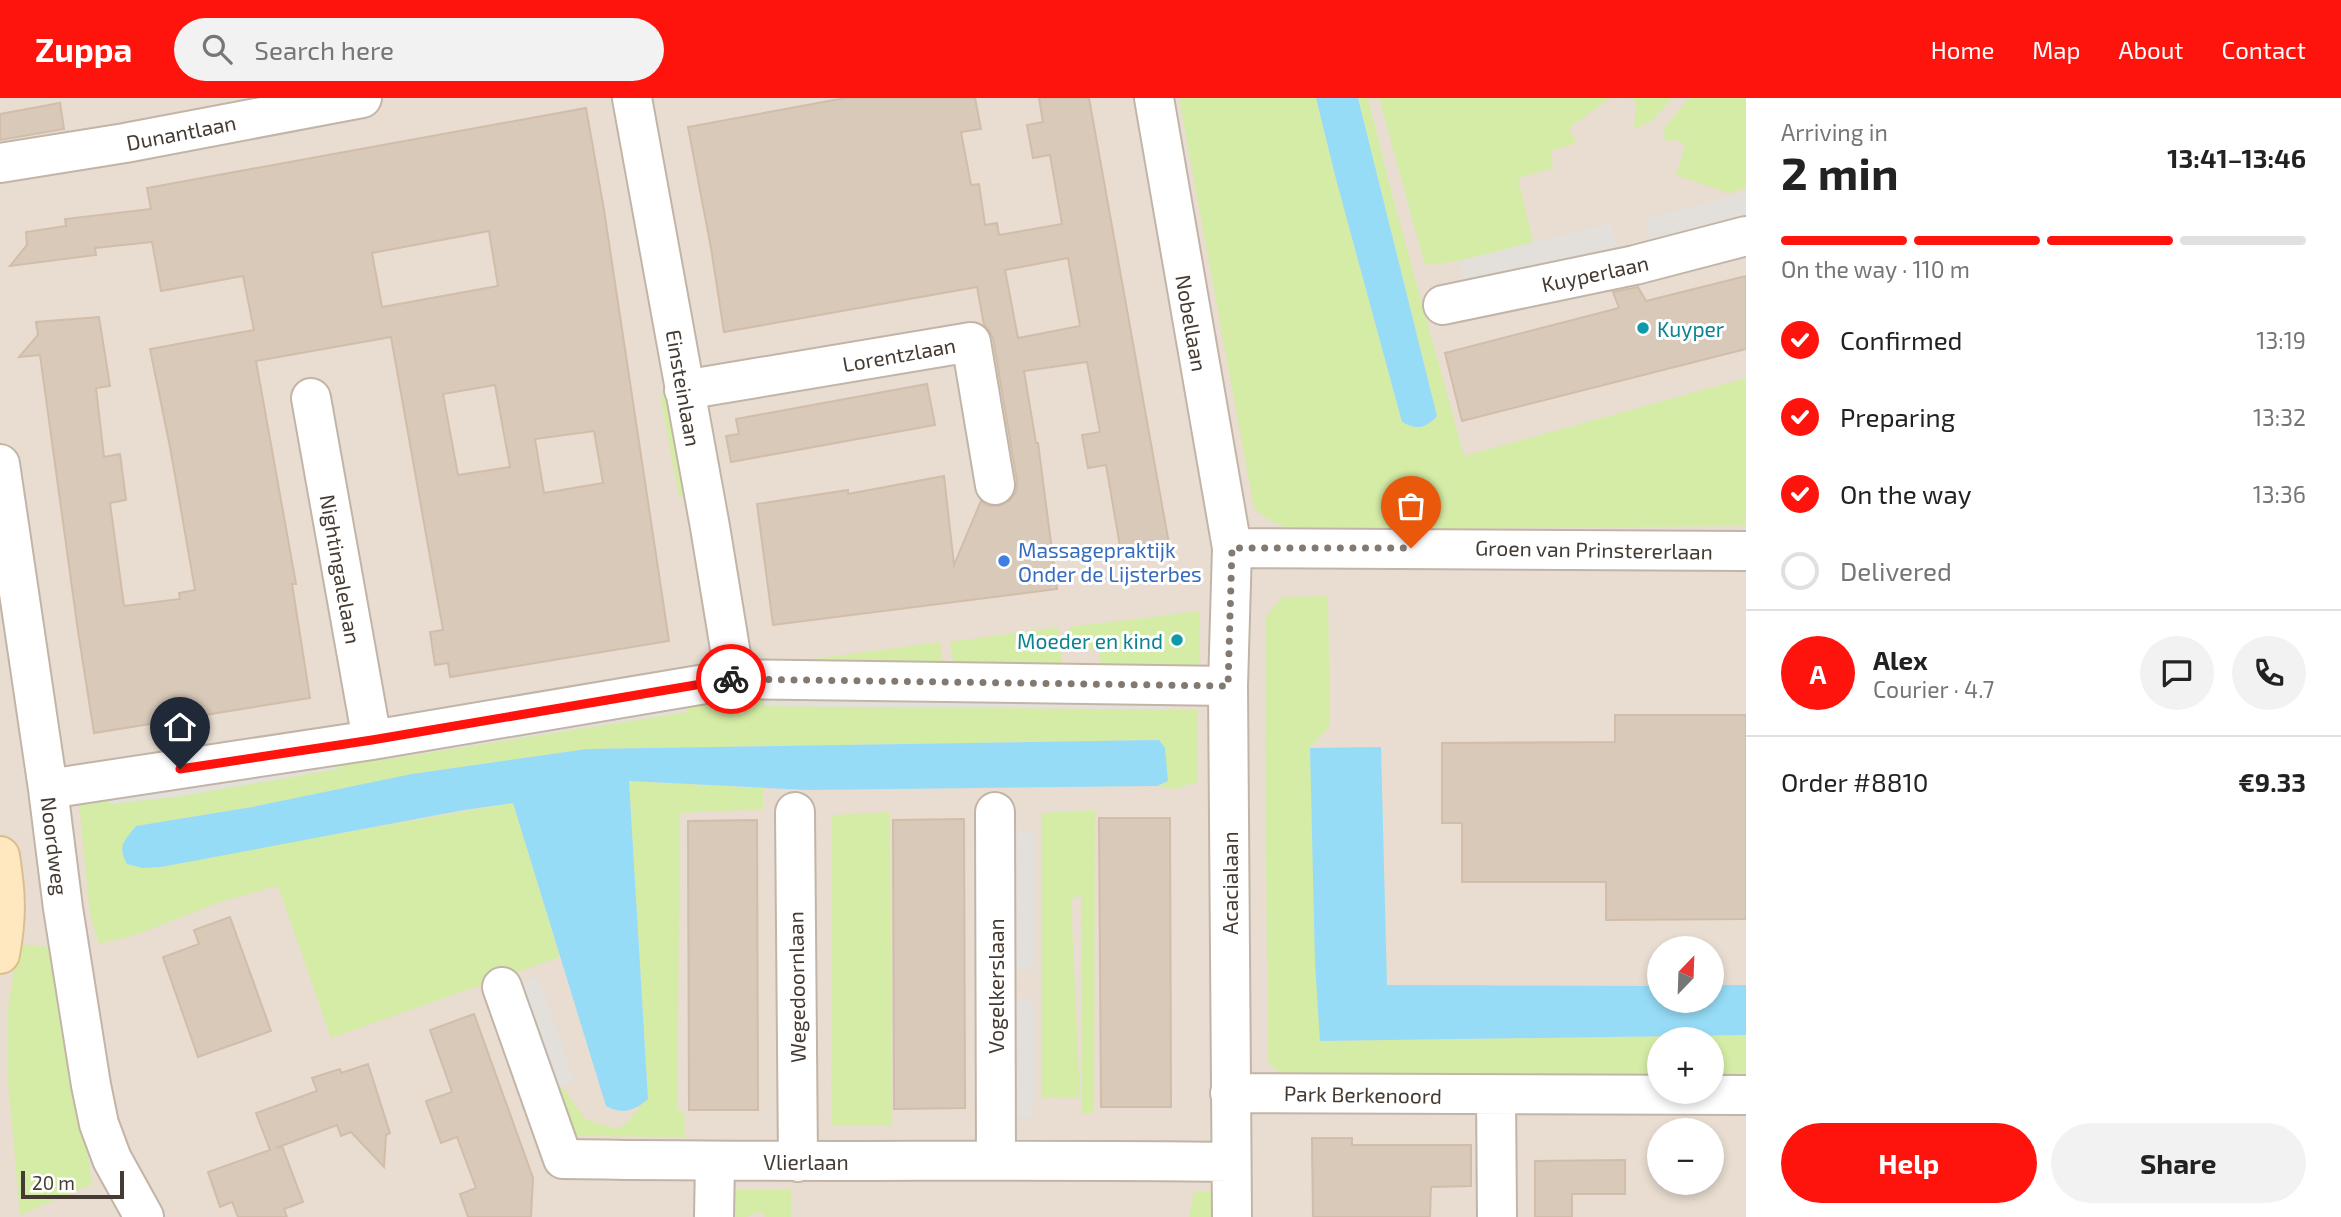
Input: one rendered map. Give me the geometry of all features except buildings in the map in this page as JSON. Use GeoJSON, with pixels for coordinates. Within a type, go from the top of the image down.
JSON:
{"type":"FeatureCollection","features":[{"type":"Feature","properties":{"kind":"main road"},"geometry":{"type":"LineString","coordinates":[[0,856],[6,912],[0,954]]}},
{"type":"Feature","properties":{"kind":"street","name":"Dunantlaan"},"geometry":{"type":"LineString","coordinates":[[0,163],[125,143],[362,98]]}},
{"type":"Feature","properties":{"kind":"street","name":"Einsteinlaan"},"geometry":{"type":"LineString","coordinates":[[632,98],[735,679]]}},
{"type":"Feature","properties":{"kind":"street","name":"Nobellaan"},"geometry":{"type":"LineString","coordinates":[[1154,98],[1232,548]]}},
{"type":"Feature","properties":{"kind":"street","name":"Kuyperlaan"},"geometry":{"type":"LineString","coordinates":[[1443,305],[1635,265],[1746,236]]}},
{"type":"Feature","properties":{"kind":"street","name":"Lorentzlaan"},"geometry":{"type":"LineString","coordinates":[[684,390],[971,342],[995,485]]}},
{"type":"Feature","properties":{"kind":"street","name":"Nightingalelaan"},"geometry":{"type":"LineString","coordinates":[[312,398],[372,740]]}},
{"type":"Feature","properties":{"kind":"street","name":"Noordweg"},"geometry":{"type":"LineString","coordinates":[[0,464],[63,908],[99,1124],[112,1160],[145,1217]]}},
{"type":"Feature","properties":{"kind":"street","name":"Groen van Prinstererlaan"},"geometry":{"type":"LineString","coordinates":[[1232,548],[1746,551]]}},
{"type":"Feature","properties":{"kind":"street","name":"Acacialaan"},"geometry":{"type":"LineString","coordinates":[[1232,548],[1228,686],[1232,1217]]}},
{"type":"Feature","properties":{"kind":"street"},"geometry":{"type":"LineString","coordinates":[[48,789],[372,740],[735,679],[1228,686]]}},
{"type":"Feature","properties":{"kind":"street","name":"Wegedoornlaan"},"geometry":{"type":"LineString","coordinates":[[795,812],[798,1161]]}},
{"type":"Feature","properties":{"kind":"street","name":"Vogelkerslaan"},"geometry":{"type":"LineString","coordinates":[[995,812],[996,1160]]}},
{"type":"Feature","properties":{"kind":"street","name":"Vlierlaan"},"geometry":{"type":"LineString","coordinates":[[502,987],[563,1159],[715,1162],[1231,1162]]}},
{"type":"Feature","properties":{"kind":"street","name":"Park Berkenoord"},"geometry":{"type":"LineString","coordinates":[[1230,1093],[1746,1095]]}},
{"type":"Feature","properties":{"kind":"street"},"geometry":{"type":"LineString","coordinates":[[1496,1096],[1497,1217]]}},
{"type":"Feature","properties":{"kind":"street"},"geometry":{"type":"LineString","coordinates":[[714,1217],[715,1162]]}},
{"type":"Feature","properties":{"kind":"shaded area"},"geometry":{"type":"Polygon","coordinates":[[[0,98],[1746,98],[1746,1217],[0,1217],[0,98]]]}},
{"type":"Feature","properties":{"kind":"shaded area"},"geometry":{"type":"Polygon","coordinates":[[[1746,192],[1746,221],[1651,245],[1644,219],[1746,192]]]}},
{"type":"Feature","properties":{"kind":"shaded area"},"geometry":{"type":"Polygon","coordinates":[[[1611,223],[1618,249],[1466,288],[1459,261],[1611,223]]]}},
{"type":"Feature","properties":{"kind":"shaded area"},"geometry":{"type":"Polygon","coordinates":[[[764,694],[1169,698],[1169,709],[764,706],[764,694]]]}},
{"type":"Feature","properties":{"kind":"shaded area"},"geometry":{"type":"Polygon","coordinates":[[[686,702],[688,711],[388,759],[386,749],[686,702]]]}},
{"type":"Feature","properties":{"kind":"shaded area"},"geometry":{"type":"Polygon","coordinates":[[[335,758],[337,769],[182,796],[111,804],[107,795],[335,758]]]}},
{"type":"Feature","properties":{"kind":"shaded area"},"geometry":{"type":"Polygon","coordinates":[[[1010,830],[1034,831],[1033,970],[1009,970],[1010,830]]]}},
{"type":"Feature","properties":{"kind":"shaded area"},"geometry":{"type":"Polygon","coordinates":[[[538,977],[575,1082],[553,1090],[515,985],[538,977]]]}},
{"type":"Feature","properties":{"kind":"shaded area"},"geometry":{"type":"Polygon","coordinates":[[[1034,998],[1034,1117],[1011,1117],[1011,999],[1034,998]]]}},
{"type":"Feature","properties":{"kind":"green space"},"geometry":{"type":"Polygon","coordinates":[[[1179,98],[1316,98],[1402,422],[1421,427],[1437,416],[1358,98],[1368,98],[1464,456],[1746,378],[1746,526],[1324,530],[1286,527],[1263,516],[1254,508],[1179,98]]]}},
{"type":"Feature","properties":{"kind":"green space"},"geometry":{"type":"Polygon","coordinates":[[[1379,98],[1610,98],[1569,128],[1576,143],[1551,151],[1553,168],[1518,178],[1533,242],[1459,261],[1425,265],[1379,98]]]}},
{"type":"Feature","properties":{"kind":"green space"},"geometry":{"type":"Polygon","coordinates":[[[1630,98],[1672,98],[1652,121],[1634,129],[1636,102],[1630,98]]]}},
{"type":"Feature","properties":{"kind":"green space"},"geometry":{"type":"Polygon","coordinates":[[[1689,98],[1746,98],[1746,188],[1728,193],[1676,175],[1685,146],[1676,139],[1665,142],[1664,128],[1689,98]]]}},
{"type":"Feature","properties":{"kind":"green space"},"geometry":{"type":"Polygon","coordinates":[[[670,394],[688,495],[679,497],[660,395],[670,394]]]}},
{"type":"Feature","properties":{"kind":"green space"},"geometry":{"type":"Polygon","coordinates":[[[1328,596],[1330,725],[1310,748],[1320,1041],[1647,1036],[1647,1082],[1288,1082],[1268,1062],[1266,616],[1282,597],[1328,596]]]}},
{"type":"Feature","properties":{"kind":"green space"},"geometry":{"type":"Polygon","coordinates":[[[1200,611],[1200,665],[1100,666],[1100,648],[1072,650],[1069,627],[1200,611]]]}},
{"type":"Feature","properties":{"kind":"green space"},"geometry":{"type":"Polygon","coordinates":[[[1058,627],[1063,667],[954,667],[950,642],[1058,627]]]}},
{"type":"Feature","properties":{"kind":"green space"},"geometry":{"type":"Polygon","coordinates":[[[940,642],[943,666],[791,662],[940,642]]]}},
{"type":"Feature","properties":{"kind":"green space"},"geometry":{"type":"Polygon","coordinates":[[[764,694],[765,706],[1198,710],[1198,782],[1174,789],[1157,786],[1168,781],[1159,740],[587,749],[413,774],[252,807],[136,826],[240,851],[513,803],[560,957],[331,1038],[278,886],[223,901],[135,935],[99,944],[90,915],[79,802],[337,769],[335,758],[386,749],[388,759],[688,712],[686,702],[764,694]]]}},
{"type":"Feature","properties":{"kind":"green space"},"geometry":{"type":"Polygon","coordinates":[[[629,781],[763,788],[763,809],[680,813],[677,1110],[684,1111],[685,1137],[571,1136],[553,1090],[562,1086],[585,1119],[616,1129],[630,1119],[648,1099],[629,781]]]}},
{"type":"Feature","properties":{"kind":"green space"},"geometry":{"type":"Polygon","coordinates":[[[1095,810],[1094,1113],[1082,1114],[1081,895],[1071,899],[1080,1097],[1041,1098],[1041,813],[1095,810]]]}},
{"type":"Feature","properties":{"kind":"green space"},"geometry":{"type":"Polygon","coordinates":[[[890,812],[892,1126],[831,1126],[832,815],[890,812]]]}},
{"type":"Feature","properties":{"kind":"green space"},"geometry":{"type":"Polygon","coordinates":[[[18,944],[58,948],[92,1184],[20,1215],[8,1080],[7,1016],[18,944]]]}},
{"type":"Feature","properties":{"kind":"green space"},"geometry":{"type":"Polygon","coordinates":[[[1724,1035],[1746,1035],[1746,1082],[1724,1082],[1724,1035]]]}},
{"type":"Feature","properties":{"kind":"green space"},"geometry":{"type":"Polygon","coordinates":[[[720,1190],[791,1190],[791,1217],[765,1217],[763,1212],[747,1217],[721,1217],[720,1190]]]}},
{"type":"Feature","properties":{"kind":"green space"},"geometry":{"type":"Polygon","coordinates":[[[1194,1191],[1215,1191],[1215,1217],[1189,1217],[1194,1191]]]}},
{"type":"Feature","properties":{"kind":"water"},"geometry":{"type":"Polygon","coordinates":[[[1316,98],[1358,98],[1437,416],[1425,426],[1417,427],[1402,422],[1316,98]]]}},
{"type":"Feature","properties":{"kind":"water"},"geometry":{"type":"Polygon","coordinates":[[[1159,740],[1165,748],[1168,781],[1157,786],[807,790],[629,781],[648,1099],[628,1110],[606,1106],[513,803],[161,867],[143,868],[127,864],[122,853],[125,840],[136,826],[252,807],[412,774],[587,749],[1159,740]]]}},
{"type":"Feature","properties":{"kind":"water"},"geometry":{"type":"Polygon","coordinates":[[[1381,747],[1387,985],[1647,986],[1647,1013],[1724,1013],[1724,985],[1746,985],[1746,1035],[1724,1035],[1724,1027],[1647,1027],[1647,1036],[1320,1041],[1315,963],[1310,748],[1381,747]]]}},
{"type":"Feature","properties":{"kind":"way so far"},"geometry":{"type":"LineString","coordinates":[[731,679],[1228,686],[1232,548],[1411,548]]}},
{"type":"Feature","properties":{"kind":"place","name":"Kuyper"},"geometry":{"type":"Point","coordinates":[1643,328]}},
{"type":"Feature","properties":{"kind":"place","name":"Massagepraktijk Onder de Lijsterbes"},"geometry":{"type":"Point","coordinates":[1004,561]}},
{"type":"Feature","properties":{"kind":"place","name":"Moeder en kind"},"geometry":{"type":"Point","coordinates":[1177,640]}},
{"type":"Feature","properties":{"kind":"route"},"geometry":{"type":"LineString","coordinates":[[180,769],[372,740],[731,679]]}}]}
